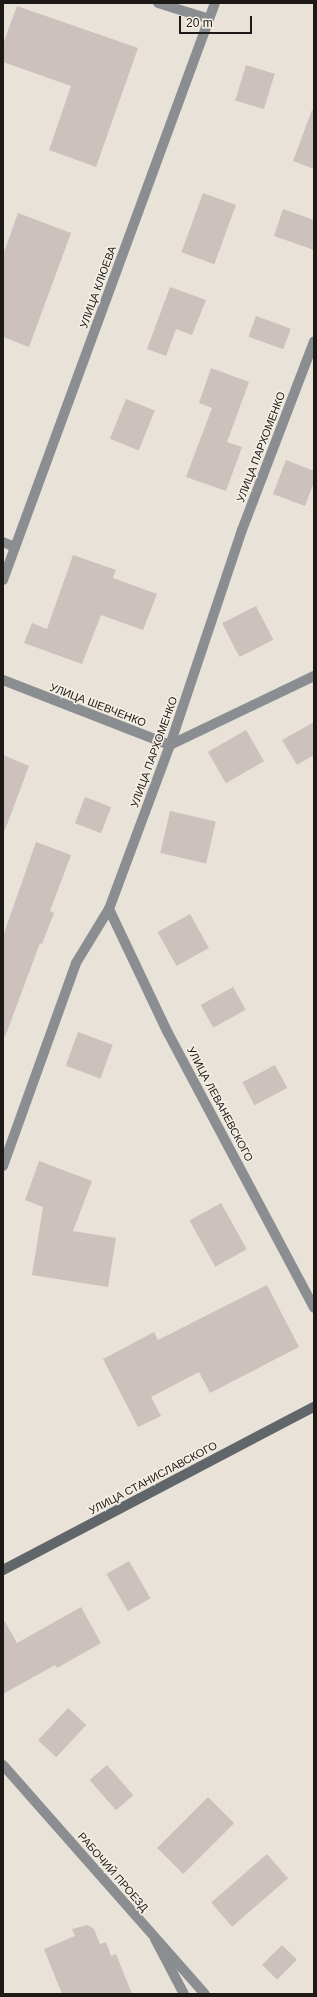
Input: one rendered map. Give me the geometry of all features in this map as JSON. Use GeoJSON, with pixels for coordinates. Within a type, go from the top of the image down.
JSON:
{"type":"FeatureCollection","features":[{"type":"Feature","properties":{"kind":"street"},"geometry":{"type":"LineString","coordinates":[[158,3],[209,19]]}},
{"type":"Feature","properties":{"kind":"street","name":"УЛИЦА КЛЮЕВА"},"geometry":{"type":"LineString","coordinates":[[3,580],[215,3]]}},
{"type":"Feature","properties":{"kind":"street","name":"УЛИЦА ПАРХОМЕНКО"},"geometry":{"type":"LineString","coordinates":[[3,1166],[76,963],[109,909],[170,745],[242,530],[314,341]]}},
{"type":"Feature","properties":{"kind":"street"},"geometry":{"type":"LineString","coordinates":[[3,542],[15,547]]}},
{"type":"Feature","properties":{"kind":"street"},"geometry":{"type":"LineString","coordinates":[[170,745],[314,676]]}},
{"type":"Feature","properties":{"kind":"street","name":"УЛИЦА ШЕВЧЕНКО"},"geometry":{"type":"LineString","coordinates":[[3,680],[170,745]]}},
{"type":"Feature","properties":{"kind":"street","name":"УЛИЦА ЛЕВАНЕВСКОГО"},"geometry":{"type":"LineString","coordinates":[[109,909],[168,1033],[314,1308]]}},
{"type":"Feature","properties":{"kind":"street","name":"УЛИЦА СТАНИСЛАВСКОГО"},"geometry":{"type":"LineString","coordinates":[[3,1570],[314,1407]]}},
{"type":"Feature","properties":{"kind":"street","name":"РАБОЧИЙ ПРОЕЗД"},"geometry":{"type":"LineString","coordinates":[[3,1765],[205,1994]]}},
{"type":"Feature","properties":{"kind":"street"},"geometry":{"type":"LineString","coordinates":[[153,1935],[184,1994]]}},
{"type":"Feature","properties":{"kind":"building"},"geometry":{"type":"Polygon","coordinates":[[[17,6],[138,48],[96,167],[49,150],[71,86],[3,62],[3,44],[17,6]]]}},
{"type":"Feature","properties":{"kind":"building"},"geometry":{"type":"Polygon","coordinates":[[[246,65],[275,74],[264,109],[235,100],[246,65]]]}},
{"type":"Feature","properties":{"kind":"building"},"geometry":{"type":"Polygon","coordinates":[[[312,110],[314,110],[314,169],[293,161],[312,110]]]}},
{"type":"Feature","properties":{"kind":"building"},"geometry":{"type":"Polygon","coordinates":[[[203,193],[236,205],[214,264],[181,252],[203,193]]]}},
{"type":"Feature","properties":{"kind":"building"},"geometry":{"type":"Polygon","coordinates":[[[283,209],[314,220],[314,250],[274,236],[283,209]]]}},
{"type":"Feature","properties":{"kind":"building"},"geometry":{"type":"Polygon","coordinates":[[[18,213],[71,233],[29,347],[3,337],[3,255],[18,213]]]}},
{"type":"Feature","properties":{"kind":"building"},"geometry":{"type":"Polygon","coordinates":[[[170,287],[206,300],[192,335],[176,329],[166,356],[147,349],[170,287]]]}},
{"type":"Feature","properties":{"kind":"building"},"geometry":{"type":"Polygon","coordinates":[[[256,316],[291,329],[283,349],[248,337],[256,316]]]}},
{"type":"Feature","properties":{"kind":"building"},"geometry":{"type":"Polygon","coordinates":[[[211,368],[249,382],[227,442],[242,447],[226,491],[186,477],[212,408],[199,403],[211,368]]]}},
{"type":"Feature","properties":{"kind":"building"},"geometry":{"type":"Polygon","coordinates":[[[126,399],[155,411],[139,450],[110,439],[126,399]]]}},
{"type":"Feature","properties":{"kind":"building"},"geometry":{"type":"Polygon","coordinates":[[[286,460],[314,471],[314,482],[305,506],[273,494],[286,460]]]}},
{"type":"Feature","properties":{"kind":"building"},"geometry":{"type":"Polygon","coordinates":[[[73,555],[116,570],[113,578],[157,594],[143,630],[101,615],[82,664],[24,643],[32,623],[47,629],[73,555]]]}},
{"type":"Feature","properties":{"kind":"building"},"geometry":{"type":"Polygon","coordinates":[[[256,606],[273,640],[239,657],[222,623],[256,606]]]}},
{"type":"Feature","properties":{"kind":"building"},"geometry":{"type":"Polygon","coordinates":[[[314,722],[314,755],[297,765],[282,740],[314,722]]]}},
{"type":"Feature","properties":{"kind":"building"},"geometry":{"type":"Polygon","coordinates":[[[246,730],[264,761],[226,783],[208,752],[246,730]]]}},
{"type":"Feature","properties":{"kind":"building"},"geometry":{"type":"Polygon","coordinates":[[[3,755],[29,766],[5,830],[3,829],[3,755]]]}},
{"type":"Feature","properties":{"kind":"building"},"geometry":{"type":"Polygon","coordinates":[[[85,797],[111,807],[101,833],[75,823],[85,797]]]}},
{"type":"Feature","properties":{"kind":"building"},"geometry":{"type":"Polygon","coordinates":[[[170,811],[216,822],[206,863],[160,853],[170,811]]]}},
{"type":"Feature","properties":{"kind":"building"},"geometry":{"type":"Polygon","coordinates":[[[36,842],[71,855],[50,911],[54,913],[42,944],[40,943],[5,1037],[3,1036],[3,936],[36,842]]]}},
{"type":"Feature","properties":{"kind":"building"},"geometry":{"type":"Polygon","coordinates":[[[190,914],[209,948],[177,966],[158,932],[190,914]]]}},
{"type":"Feature","properties":{"kind":"building"},"geometry":{"type":"Polygon","coordinates":[[[233,987],[246,1010],[213,1028],[201,1005],[233,987]]]}},
{"type":"Feature","properties":{"kind":"building"},"geometry":{"type":"Polygon","coordinates":[[[78,1032],[113,1045],[100,1078],[66,1066],[78,1032]]]}},
{"type":"Feature","properties":{"kind":"building"},"geometry":{"type":"Polygon","coordinates":[[[275,1065],[287,1088],[255,1105],[242,1082],[275,1065]]]}},
{"type":"Feature","properties":{"kind":"building"},"geometry":{"type":"Polygon","coordinates":[[[39,1161],[92,1181],[73,1231],[116,1238],[108,1287],[32,1275],[43,1207],[25,1200],[39,1161]]]}},
{"type":"Feature","properties":{"kind":"building"},"geometry":{"type":"Polygon","coordinates":[[[221,1203],[247,1249],[215,1267],[190,1220],[221,1203]]]}},
{"type":"Feature","properties":{"kind":"building"},"geometry":{"type":"Polygon","coordinates":[[[267,1285],[299,1347],[210,1393],[199,1372],[151,1397],[161,1416],[138,1427],[103,1359],[154,1332],[158,1340],[267,1285]]]}},
{"type":"Feature","properties":{"kind":"building"},"geometry":{"type":"Polygon","coordinates":[[[129,1561],[150,1598],[128,1611],[106,1574],[129,1561]]]}},
{"type":"Feature","properties":{"kind":"building"},"geometry":{"type":"Polygon","coordinates":[[[81,1607],[101,1643],[57,1668],[55,1665],[3,1694],[3,1618],[17,1643],[81,1607]]]}},
{"type":"Feature","properties":{"kind":"building"},"geometry":{"type":"Polygon","coordinates":[[[68,1708],[86,1725],[56,1757],[38,1740],[68,1708]]]}},
{"type":"Feature","properties":{"kind":"building"},"geometry":{"type":"Polygon","coordinates":[[[107,1765],[133,1795],[116,1810],[90,1780],[107,1765]]]}},
{"type":"Feature","properties":{"kind":"building"},"geometry":{"type":"Polygon","coordinates":[[[208,1797],[234,1823],[183,1874],[157,1848],[208,1797]]]}},
{"type":"Feature","properties":{"kind":"building"},"geometry":{"type":"Polygon","coordinates":[[[267,1854],[288,1878],[232,1927],[211,1903],[267,1854]]]}},
{"type":"Feature","properties":{"kind":"building"},"geometry":{"type":"Polygon","coordinates":[[[87,1925],[94,1929],[100,1944],[106,1942],[111,1956],[116,1954],[132,1994],[62,1994],[44,1949],[75,1936],[72,1929],[87,1925]]]}},
{"type":"Feature","properties":{"kind":"building"},"geometry":{"type":"Polygon","coordinates":[[[282,1945],[297,1960],[277,1980],[262,1965],[282,1945]]]}}]}
